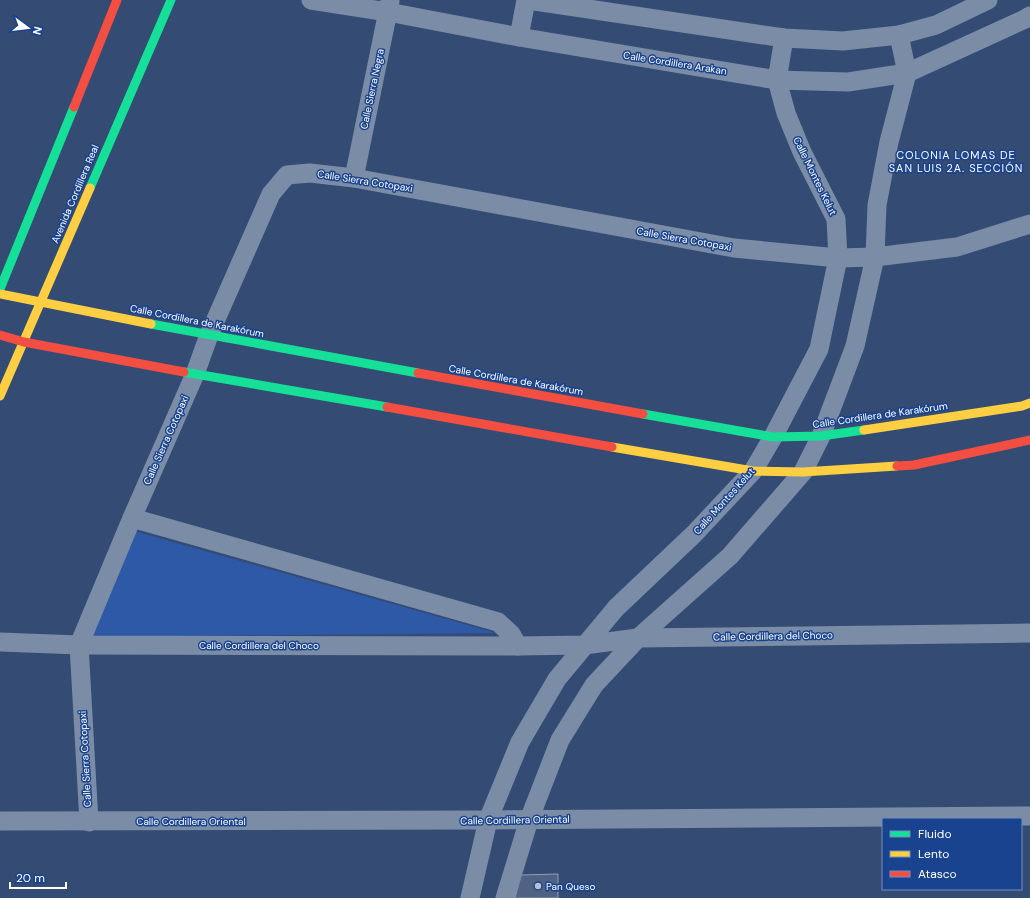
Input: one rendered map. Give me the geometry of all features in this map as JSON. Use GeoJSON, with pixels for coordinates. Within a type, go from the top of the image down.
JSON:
{"type":"FeatureCollection","features":[{"type":"Feature","properties":{"kind":"street","name":"Avenida Cordillera Real"},"geometry":{"type":"LineString","coordinates":[[0,396],[171,0]]}},
{"type":"Feature","properties":{"kind":"street","name":"Calle Cordillera Arakan"},"geometry":{"type":"LineString","coordinates":[[311,0],[389,6],[519,37],[777,80],[848,82],[907,73],[1030,16]]}},
{"type":"Feature","properties":{"kind":"street"},"geometry":{"type":"LineString","coordinates":[[519,37],[527,0],[784,38],[843,41],[900,35],[936,25],[988,0]]}},
{"type":"Feature","properties":{"kind":"street"},"geometry":{"type":"LineString","coordinates":[[0,289],[115,1]]}},
{"type":"Feature","properties":{"kind":"street","name":"Calle Sierra Negra"},"geometry":{"type":"LineString","coordinates":[[354,178],[389,6]]}},
{"type":"Feature","properties":{"kind":"street"},"geometry":{"type":"LineString","coordinates":[[506,898],[529,820],[560,740],[594,685],[638,638],[730,556],[803,472],[821,436],[856,346],[874,257],[877,205],[889,142],[907,73],[900,35]]}},
{"type":"Feature","properties":{"kind":"street","name":"Calle Montes Kelut"},"geometry":{"type":"LineString","coordinates":[[470,898],[488,820],[520,742],[557,679],[616,608],[694,534],[753,471],[773,437],[819,348],[838,258],[836,219],[802,152],[786,113],[777,80],[784,38]]}},
{"type":"Feature","properties":{"kind":"street","name":"Calle Sierra Cotopaxi"},"geometry":{"type":"LineString","coordinates":[[89,822],[79,645],[132,518],[195,374],[209,335],[271,194],[287,175],[310,173],[354,178],[734,248],[838,258],[874,257],[957,247],[1030,224]]}},
{"type":"Feature","properties":{"kind":"street","name":"Calle Cordillera de Karakórum"},"geometry":{"type":"LineString","coordinates":[[0,294],[209,335],[773,437],[821,436],[1027,409]]}},
{"type":"Feature","properties":{"kind":"street"},"geometry":{"type":"LineString","coordinates":[[0,336],[24,342],[195,374],[753,471],[803,472],[914,465],[1030,440]]}},
{"type":"Feature","properties":{"kind":"street"},"geometry":{"type":"LineString","coordinates":[[132,518],[498,622],[511,634],[518,646]]}},
{"type":"Feature","properties":{"kind":"street","name":"Calle Cordillera del Choco"},"geometry":{"type":"LineString","coordinates":[[0,642],[79,645],[518,646],[584,645],[638,638],[1030,633]]}},
{"type":"Feature","properties":{"kind":"street","name":"Calle Cordillera Oriental"},"geometry":{"type":"LineString","coordinates":[[0,821],[529,820],[1030,816]]}},
{"type":"Feature","properties":{"kind":"shaded area"},"geometry":{"type":"Polygon","coordinates":[[[134,531],[496,633],[90,637],[134,531]]]}},
{"type":"Feature","properties":{"kind":"building","name":"Pan Queso"},"geometry":{"type":"Polygon","coordinates":[[[558,874],[558,898],[515,898],[521,875],[558,874]]]}},
{"type":"Feature","properties":{"kind":"traffic: fast"},"geometry":{"type":"LineString","coordinates":[[90,188],[171,0]]}},
{"type":"Feature","properties":{"kind":"traffic: fast"},"geometry":{"type":"LineString","coordinates":[[0,289],[74,107]]}},
{"type":"Feature","properties":{"kind":"traffic: fast"},"geometry":{"type":"LineString","coordinates":[[151,324],[418,373]]}},
{"type":"Feature","properties":{"kind":"traffic: fast"},"geometry":{"type":"LineString","coordinates":[[184,372],[387,407]]}},
{"type":"Feature","properties":{"kind":"traffic: fast"},"geometry":{"type":"LineString","coordinates":[[643,414],[773,437],[821,436],[864,430]]}},
{"type":"Feature","properties":{"kind":"traffic: slow"},"geometry":{"type":"LineString","coordinates":[[0,396],[90,188]]}},
{"type":"Feature","properties":{"kind":"traffic: slow"},"geometry":{"type":"LineString","coordinates":[[0,294],[151,324]]}},
{"type":"Feature","properties":{"kind":"traffic: slow"},"geometry":{"type":"LineString","coordinates":[[864,430],[1022,406],[1030,403]]}},
{"type":"Feature","properties":{"kind":"traffic: slow"},"geometry":{"type":"LineString","coordinates":[[612,447],[753,471],[803,472],[897,466]]}},
{"type":"Feature","properties":{"kind":"traffic: jam"},"geometry":{"type":"LineString","coordinates":[[74,107],[117,0]]}},
{"type":"Feature","properties":{"kind":"traffic: jam"},"geometry":{"type":"LineString","coordinates":[[0,335],[24,342],[184,372]]}},
{"type":"Feature","properties":{"kind":"traffic: jam"},"geometry":{"type":"LineString","coordinates":[[418,373],[643,414]]}},
{"type":"Feature","properties":{"kind":"traffic: jam"},"geometry":{"type":"LineString","coordinates":[[387,407],[612,447]]}},
{"type":"Feature","properties":{"kind":"traffic: jam"},"geometry":{"type":"LineString","coordinates":[[897,466],[914,465],[1030,440]]}},
{"type":"Feature","properties":{"kind":"place","name":"Pan Queso"},"geometry":{"type":"Point","coordinates":[538,886]}},
{"type":"Feature","properties":{"kind":"district","name":"COLONIA LOMAS DE SAN LUIS 2A. SECCIÓN"},"geometry":{"type":"Point","coordinates":[956,161]}}]}
